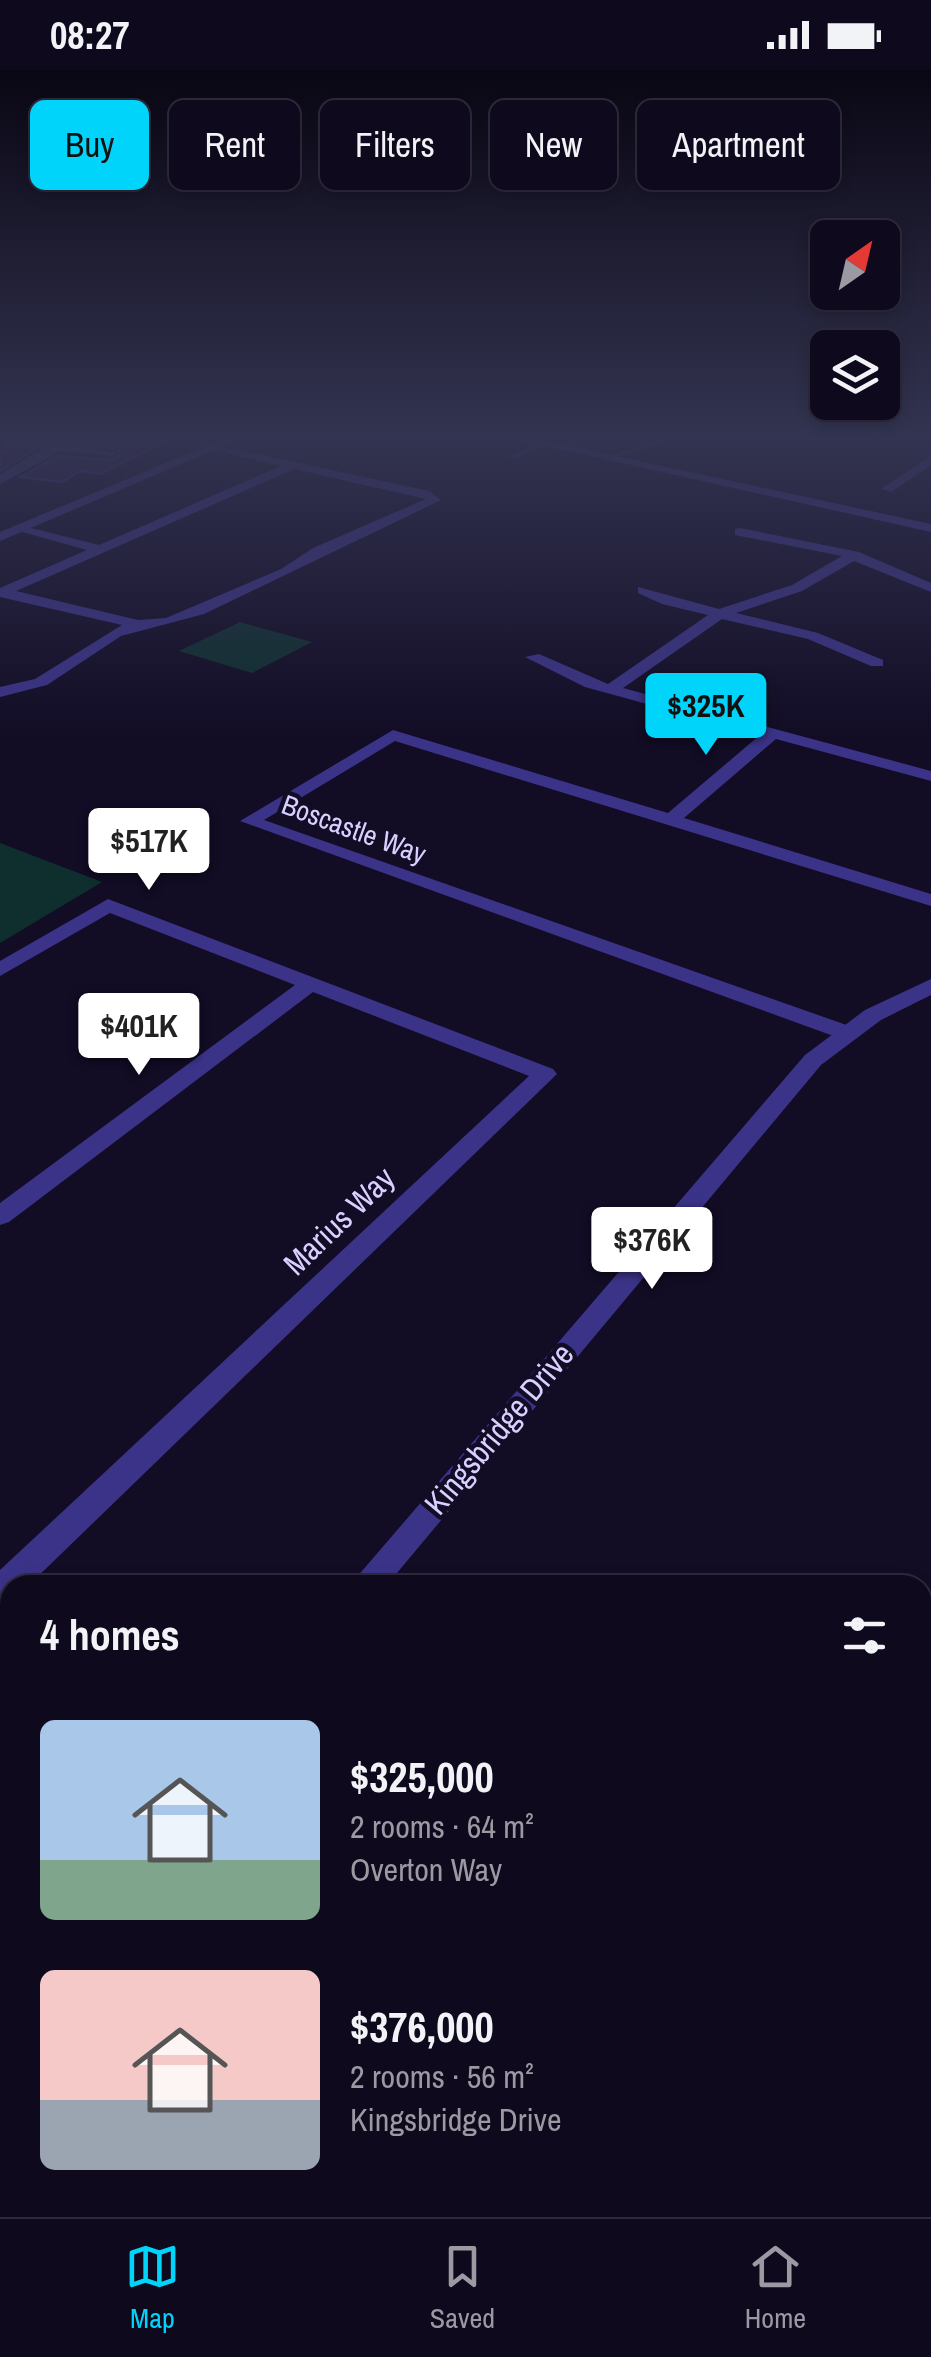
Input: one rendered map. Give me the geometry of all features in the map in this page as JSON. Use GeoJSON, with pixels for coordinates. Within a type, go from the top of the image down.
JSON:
{"type":"FeatureCollection","features":[{"type":"Feature","properties":{"kind":"street"},"geometry":{"type":"LineString","coordinates":[[49,535],[98,549]]}},
{"type":"Feature","properties":{"kind":"street"},"geometry":{"type":"LineString","coordinates":[[0,592],[130,535]]}},
{"type":"Feature","properties":{"kind":"street"},"geometry":{"type":"LineString","coordinates":[[0,592],[138,624],[168,622],[286,572],[318,551],[354,535]]}},
{"type":"Feature","properties":{"kind":"street"},"geometry":{"type":"LineString","coordinates":[[756,535],[854,555],[930,587]]}},
{"type":"Feature","properties":{"kind":"street"},"geometry":{"type":"LineString","coordinates":[[611,689],[720,614],[797,588],[854,555]]}},
{"type":"Feature","properties":{"kind":"street"},"geometry":{"type":"LineString","coordinates":[[642,590],[835,642],[877,663]]}},
{"type":"Feature","properties":{"kind":"street"},"geometry":{"type":"LineString","coordinates":[[0,692],[41,682],[97,642],[138,624]]}},
{"type":"Feature","properties":{"kind":"street"},"geometry":{"type":"LineString","coordinates":[[534,657],[569,676],[611,689],[931,776]]}},
{"type":"Feature","properties":{"kind":"street"},"geometry":{"type":"LineString","coordinates":[[671,820],[773,733]]}},
{"type":"Feature","properties":{"kind":"street","name":"Boscastle Way"},"geometry":{"type":"LineString","coordinates":[[847,1032],[249,820],[393,734],[931,900]]}},
{"type":"Feature","properties":{"kind":"street"},"geometry":{"type":"LineString","coordinates":[[0,970],[108,905],[311,983]]}},
{"type":"Feature","properties":{"kind":"street"},"geometry":{"type":"LineString","coordinates":[[0,1216],[311,983]]}},
{"type":"Feature","properties":{"kind":"street","name":"Marius Way"},"geometry":{"type":"LineString","coordinates":[[17,1575],[545,1074],[311,983]]}},
{"type":"Feature","properties":{"kind":"street","name":"Kingsbridge Drive"},"geometry":{"type":"LineString","coordinates":[[376,1575],[788,1087],[847,1032],[931,986]]}},
{"type":"Feature","properties":{"kind":"green space"},"geometry":{"type":"Polygon","coordinates":[[[240,622],[312,642],[252,673],[179,651],[240,622]]]}},
{"type":"Feature","properties":{"kind":"green space"},"geometry":{"type":"Polygon","coordinates":[[[0,843],[102,882],[0,943],[0,843]]]}}]}
